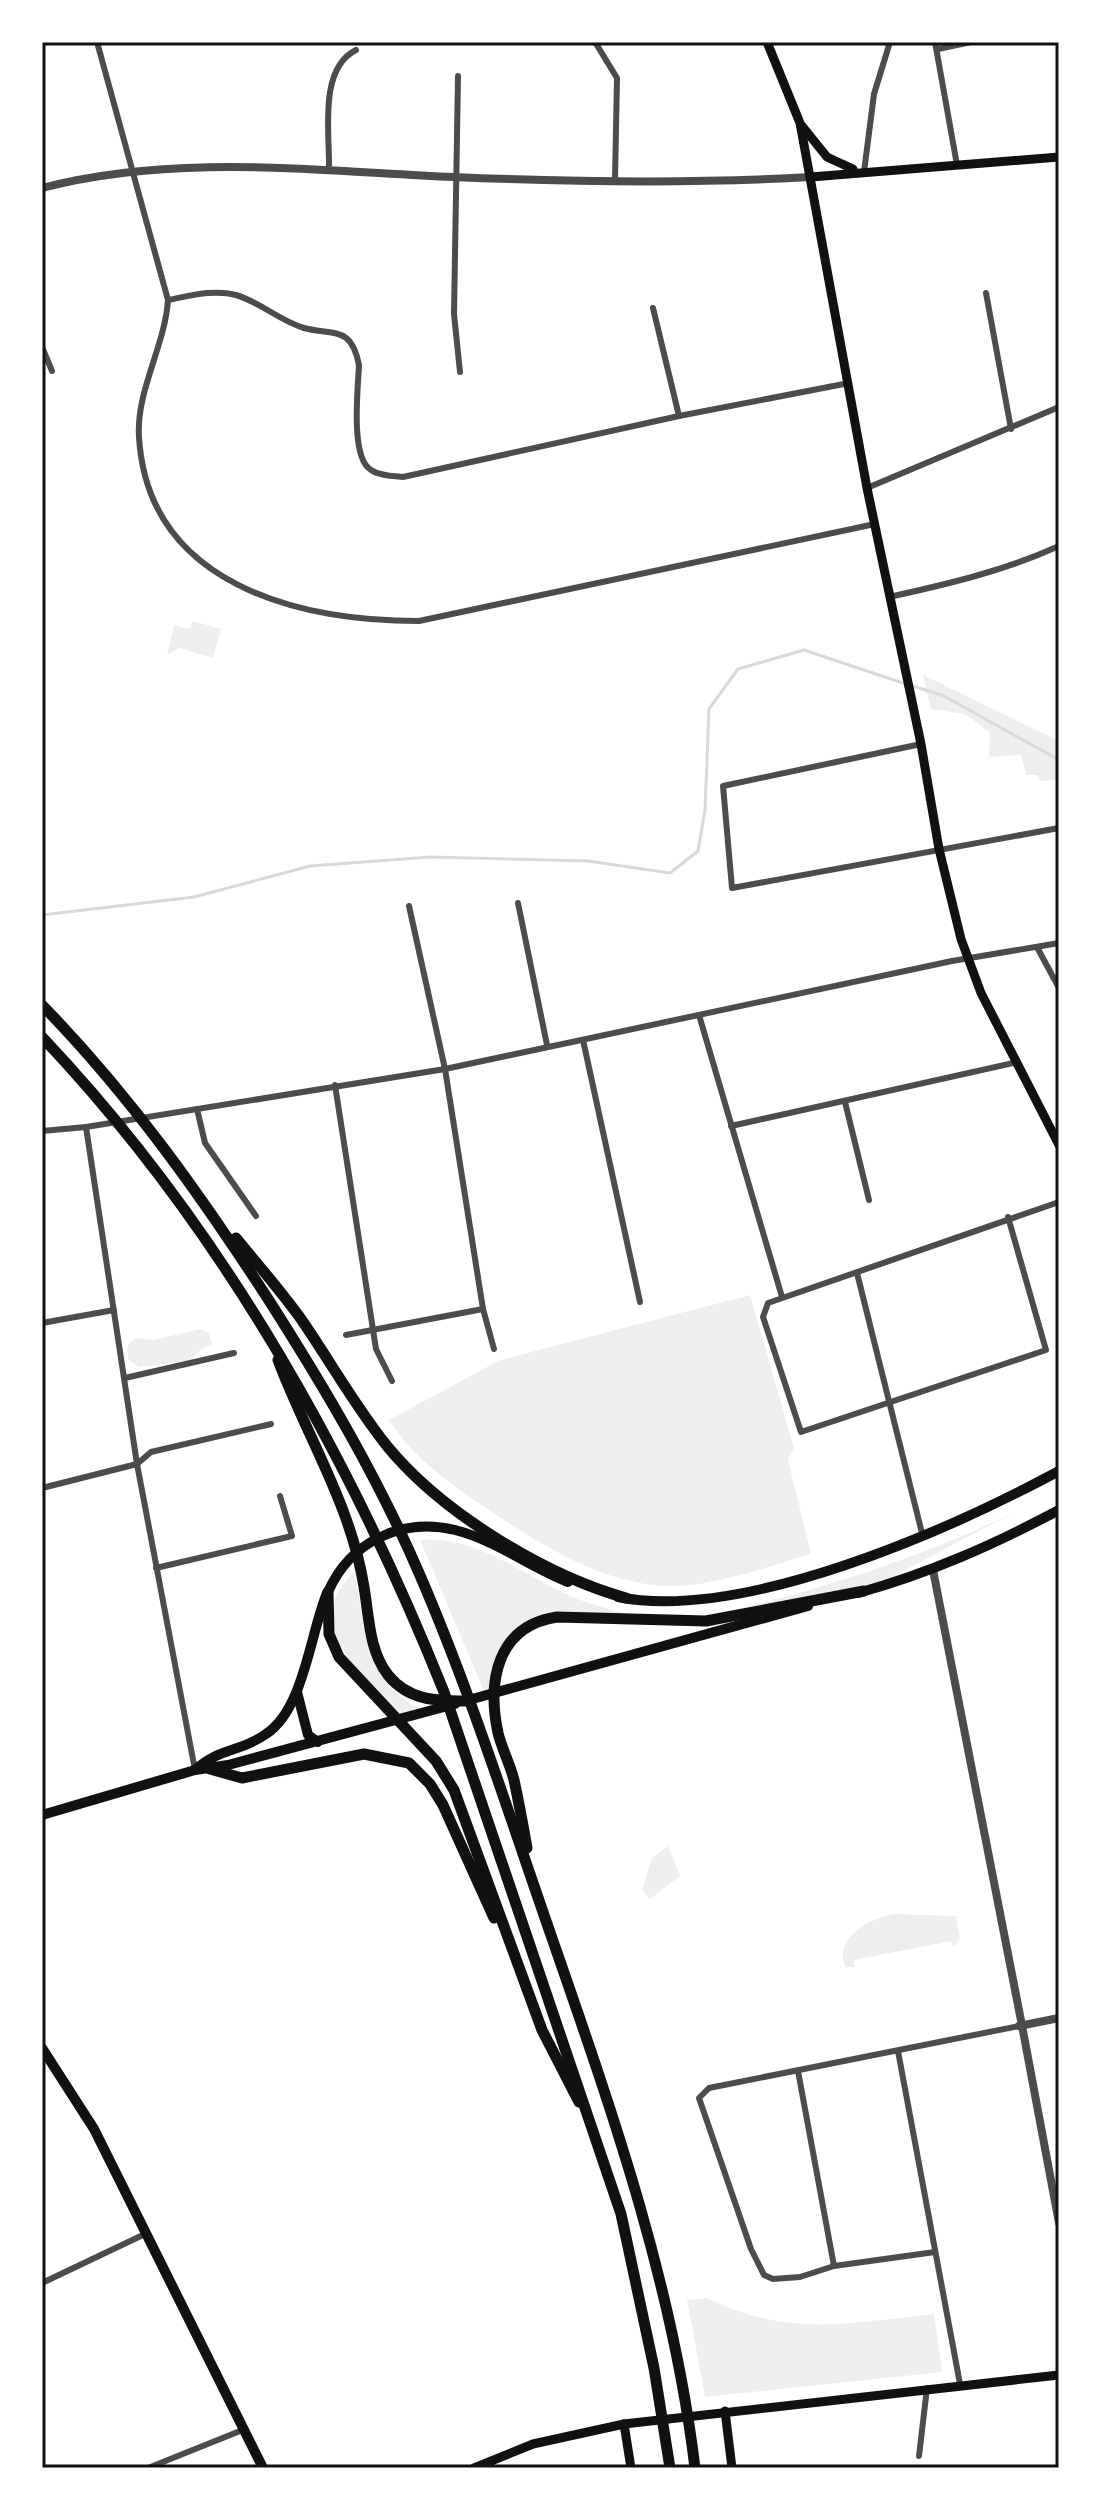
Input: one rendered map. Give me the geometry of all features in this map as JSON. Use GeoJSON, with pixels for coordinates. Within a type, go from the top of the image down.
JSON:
{"type":"FeatureCollection","features":[{"type":"Feature","properties":{"kind":"highway"},"geometry":{"type":"LineString","coordinates":[[42,1005],[91,1055],[300,1318],[387,1446],[414,1474],[461,1512],[522,1552],[575,1580],[626,1598]]}},
{"type":"Feature","properties":{"kind":"highway"},"geometry":{"type":"LineString","coordinates":[[42,1037],[97,1095],[180,1201],[270,1337],[334,1447],[415,1619],[444,1692],[598,2138],[621,2214],[654,2368],[670,2467]]}},
{"type":"Feature","properties":{"kind":"highway"},"geometry":{"type":"LineString","coordinates":[[173,1159],[316,1373],[355,1441],[418,1570],[463,1681],[623,2144],[649,2231],[678,2362],[695,2464]]}},
{"type":"Feature","properties":{"kind":"highway"},"geometry":{"type":"LineString","coordinates":[[270,1337],[292,1399],[342,1501],[361,1569],[378,1658],[395,1683],[408,1692],[431,1700],[465,1701]]}},
{"type":"Feature","properties":{"kind":"highway"},"geometry":{"type":"LineString","coordinates":[[534,1888],[513,1777],[499,1734],[494,1686],[500,1654],[519,1632],[544,1619],[557,1617],[706,1621],[864,1591]]}},
{"type":"Feature","properties":{"kind":"highway"},"geometry":{"type":"LineString","coordinates":[[328,1592],[329,1634],[339,1657],[436,1761],[454,1790],[542,2030],[598,2138]]}},
{"type":"Feature","properties":{"kind":"highway"},"geometry":{"type":"LineString","coordinates":[[210,1769],[242,1778],[364,1754],[409,1763],[430,1784],[443,1805],[520,1972]]}},
{"type":"Feature","properties":{"kind":"main road"},"geometry":{"type":"LineString","coordinates":[[767,42],[800,123],[867,488],[921,744],[939,849],[967,958],[981,993],[1059,1145]]}},
{"type":"Feature","properties":{"kind":"main road"},"geometry":{"type":"LineString","coordinates":[[800,123],[827,157],[843,167],[864,172]]}},
{"type":"Feature","properties":{"kind":"main road"},"geometry":{"type":"LineString","coordinates":[[811,177],[1059,157]]}},
{"type":"Feature","properties":{"kind":"main road"},"geometry":{"type":"LineString","coordinates":[[195,1770],[212,1754],[267,1734],[281,1720],[296,1690],[316,1620],[328,1592],[348,1558],[391,1532],[439,1527],[472,1536],[568,1582],[626,1598],[679,1602],[710,1599],[817,1572],[923,1537],[1059,1471]]}},
{"type":"Feature","properties":{"kind":"main road"},"geometry":{"type":"LineString","coordinates":[[42,1815],[195,1770],[318,1742],[864,1591],[933,1570],[985,1549],[1059,1510]]}},
{"type":"Feature","properties":{"kind":"main road"},"geometry":{"type":"LineString","coordinates":[[296,1690],[308,1735],[318,1742]]}},
{"type":"Feature","properties":{"kind":"main road"},"geometry":{"type":"LineString","coordinates":[[42,2048],[94,2129],[263,2468]]}},
{"type":"Feature","properties":{"kind":"main road"},"geometry":{"type":"LineString","coordinates":[[474,2468],[533,2444],[624,2424],[1059,2375]]}},
{"type":"Feature","properties":{"kind":"main road"},"geometry":{"type":"LineString","coordinates":[[725,2411],[732,2468]]}},
{"type":"Feature","properties":{"kind":"main road"},"geometry":{"type":"LineString","coordinates":[[624,2424],[631,2468]]}},
{"type":"Feature","properties":{"kind":"street"},"geometry":{"type":"LineString","coordinates":[[97,42],[168,300],[166,329],[147,391],[139,436],[156,505],[176,540],[198,560],[278,602],[338,617],[419,621],[539,598],[875,524]]}},
{"type":"Feature","properties":{"kind":"street"},"geometry":{"type":"LineString","coordinates":[[595,42],[617,78],[615,179]]}},
{"type":"Feature","properties":{"kind":"street"},"geometry":{"type":"LineString","coordinates":[[864,172],[874,94],[890,42]]}},
{"type":"Feature","properties":{"kind":"street"},"geometry":{"type":"LineString","coordinates":[[957,165],[936,46],[971,42]]}},
{"type":"Feature","properties":{"kind":"street"},"geometry":{"type":"LineString","coordinates":[[329,170],[331,79],[338,64],[356,50]]}},
{"type":"Feature","properties":{"kind":"street"},"geometry":{"type":"LineString","coordinates":[[458,76],[454,314],[460,372]]}},
{"type":"Feature","properties":{"kind":"street"},"geometry":{"type":"LineString","coordinates":[[42,188],[82,177],[132,171],[329,170],[454,177],[720,183],[811,177]]}},
{"type":"Feature","properties":{"kind":"street"},"geometry":{"type":"LineString","coordinates":[[168,300],[210,292],[236,295],[305,328],[332,330],[347,337],[356,351],[359,365],[360,456],[369,470],[403,477],[679,416],[849,383]]}},
{"type":"Feature","properties":{"kind":"street"},"geometry":{"type":"LineString","coordinates":[[986,293],[1011,429]]}},
{"type":"Feature","properties":{"kind":"street"},"geometry":{"type":"LineString","coordinates":[[653,308],[679,416]]}},
{"type":"Feature","properties":{"kind":"street"},"geometry":{"type":"LineString","coordinates":[[42,347],[52,371]]}},
{"type":"Feature","properties":{"kind":"street"},"geometry":{"type":"LineString","coordinates":[[867,488],[1059,407]]}},
{"type":"Feature","properties":{"kind":"street"},"geometry":{"type":"LineString","coordinates":[[889,597],[1023,562],[1059,546]]}},
{"type":"Feature","properties":{"kind":"street"},"geometry":{"type":"LineString","coordinates":[[921,744],[723,786],[732,888],[1059,828]]}},
{"type":"Feature","properties":{"kind":"street"},"geometry":{"type":"LineString","coordinates":[[518,903],[547,1045]]}},
{"type":"Feature","properties":{"kind":"street"},"geometry":{"type":"LineString","coordinates":[[409,906],[445,1069],[483,1309],[494,1349]]}},
{"type":"Feature","properties":{"kind":"street"},"geometry":{"type":"LineString","coordinates":[[42,1131],[86,1127],[445,1069],[967,958],[1038,949],[1059,943]]}},
{"type":"Feature","properties":{"kind":"street"},"geometry":{"type":"LineString","coordinates":[[1038,949],[1059,988]]}},
{"type":"Feature","properties":{"kind":"street"},"geometry":{"type":"LineString","coordinates":[[699,1015],[782,1297]]}},
{"type":"Feature","properties":{"kind":"street"},"geometry":{"type":"LineString","coordinates":[[583,1040],[640,1302]]}},
{"type":"Feature","properties":{"kind":"street"},"geometry":{"type":"LineString","coordinates":[[731,1126],[1018,1062]]}},
{"type":"Feature","properties":{"kind":"street"},"geometry":{"type":"LineString","coordinates":[[335,1085],[376,1349],[392,1381]]}},
{"type":"Feature","properties":{"kind":"street"},"geometry":{"type":"LineString","coordinates":[[845,1102],[869,1200]]}},
{"type":"Feature","properties":{"kind":"street"},"geometry":{"type":"LineString","coordinates":[[197,1109],[205,1143],[256,1216]]}},
{"type":"Feature","properties":{"kind":"street"},"geometry":{"type":"LineString","coordinates":[[86,1127],[137,1464],[195,1770]]}},
{"type":"Feature","properties":{"kind":"street"},"geometry":{"type":"LineString","coordinates":[[1008,1217],[1046,1350],[801,1432],[763,1317],[768,1303],[1008,1217],[1059,1202]]}},
{"type":"Feature","properties":{"kind":"street"},"geometry":{"type":"LineString","coordinates":[[857,1273],[923,1537]]}},
{"type":"Feature","properties":{"kind":"street"},"geometry":{"type":"LineString","coordinates":[[346,1335],[374,1327],[483,1309]]}},
{"type":"Feature","properties":{"kind":"street"},"geometry":{"type":"LineString","coordinates":[[42,1323],[114,1310]]}},
{"type":"Feature","properties":{"kind":"street"},"geometry":{"type":"LineString","coordinates":[[125,1378],[234,1353]]}},
{"type":"Feature","properties":{"kind":"street"},"geometry":{"type":"LineString","coordinates":[[42,1488],[137,1464],[151,1452],[271,1424]]}},
{"type":"Feature","properties":{"kind":"street"},"geometry":{"type":"LineString","coordinates":[[156,1568],[292,1536],[280,1496]]}},
{"type":"Feature","properties":{"kind":"street"},"geometry":{"type":"LineString","coordinates":[[933,1570],[997,1883],[1019,2026],[1059,2223]]}},
{"type":"Feature","properties":{"kind":"street"},"geometry":{"type":"LineString","coordinates":[[935,2252],[834,2266],[780,2279],[761,2272],[698,2103],[701,2094],[709,2088],[1059,2018]]}},
{"type":"Feature","properties":{"kind":"street"},"geometry":{"type":"LineString","coordinates":[[898,2051],[960,2384]]}},
{"type":"Feature","properties":{"kind":"street"},"geometry":{"type":"LineString","coordinates":[[798,2071],[834,2266]]}},
{"type":"Feature","properties":{"kind":"street"},"geometry":{"type":"LineString","coordinates":[[42,2283],[145,2234]]}},
{"type":"Feature","properties":{"kind":"street"},"geometry":{"type":"LineString","coordinates":[[919,2456],[927,2388]]}},
{"type":"Feature","properties":{"kind":"street"},"geometry":{"type":"LineString","coordinates":[[148,2468],[245,2429]]}},
{"type":"Feature","properties":{"kind":"shaded area"},"geometry":{"type":"Polygon","coordinates":[[[193,621],[221,629],[213,658],[180,648],[167,655],[174,625],[189,629],[193,621]]]}},
{"type":"Feature","properties":{"kind":"shaded area"},"geometry":{"type":"Polygon","coordinates":[[[923,675],[1059,741],[1059,780],[1040,781],[1037,775],[1026,775],[1021,755],[989,757],[990,733],[965,714],[931,709],[923,675]]]}},
{"type":"Feature","properties":{"kind":"shaded area"},"geometry":{"type":"Polygon","coordinates":[[[750,1295],[794,1448],[788,1460],[811,1554],[705,1583],[676,1586],[619,1578],[566,1557],[477,1502],[423,1460],[389,1420],[500,1360],[750,1295]]]}},
{"type":"Feature","properties":{"kind":"shaded area"},"geometry":{"type":"Polygon","coordinates":[[[201,1329],[209,1333],[212,1344],[196,1353],[192,1360],[139,1367],[128,1359],[128,1345],[136,1338],[153,1340],[201,1329]]]}},
{"type":"Feature","properties":{"kind":"shaded area"},"geometry":{"type":"Polygon","coordinates":[[[1015,1512],[888,1579],[834,1594],[710,1622],[558,1618],[519,1635],[493,1688],[484,1691],[420,1540],[443,1540],[465,1545],[507,1562],[568,1595],[600,1606],[645,1616],[679,1618],[736,1610],[850,1578],[933,1548],[1015,1512]]]}},
{"type":"Feature","properties":{"kind":"shaded area"},"geometry":{"type":"Polygon","coordinates":[[[355,1571],[365,1632],[378,1669],[402,1698],[421,1709],[408,1716],[396,1714],[367,1682],[342,1647],[334,1628],[333,1609],[339,1590],[355,1571]]]}},
{"type":"Feature","properties":{"kind":"shaded area"},"geometry":{"type":"Polygon","coordinates":[[[668,1846],[680,1876],[650,1899],[642,1890],[652,1858],[668,1846]]]}},
{"type":"Feature","properties":{"kind":"shaded area"},"geometry":{"type":"Polygon","coordinates":[[[895,1914],[956,1916],[960,1939],[953,1948],[951,1941],[854,1960],[854,1967],[846,1967],[843,1957],[849,1938],[866,1924],[895,1914]]]}},
{"type":"Feature","properties":{"kind":"shaded area"},"geometry":{"type":"Polygon","coordinates":[[[707,2298],[737,2311],[792,2323],[846,2323],[934,2314],[942,2372],[705,2397],[687,2300],[707,2298]]]}},
{"type":"Feature","properties":{"kind":"waterway"},"geometry":{"type":"LineString","coordinates":[[42,915],[194,897],[310,866],[430,857],[588,861],[670,873],[698,851],[705,810],[709,709],[738,669],[804,650],[906,684]]}},
{"type":"Feature","properties":{"kind":"waterway"},"geometry":{"type":"LineString","coordinates":[[913,686],[944,696],[1059,760]]}}]}
